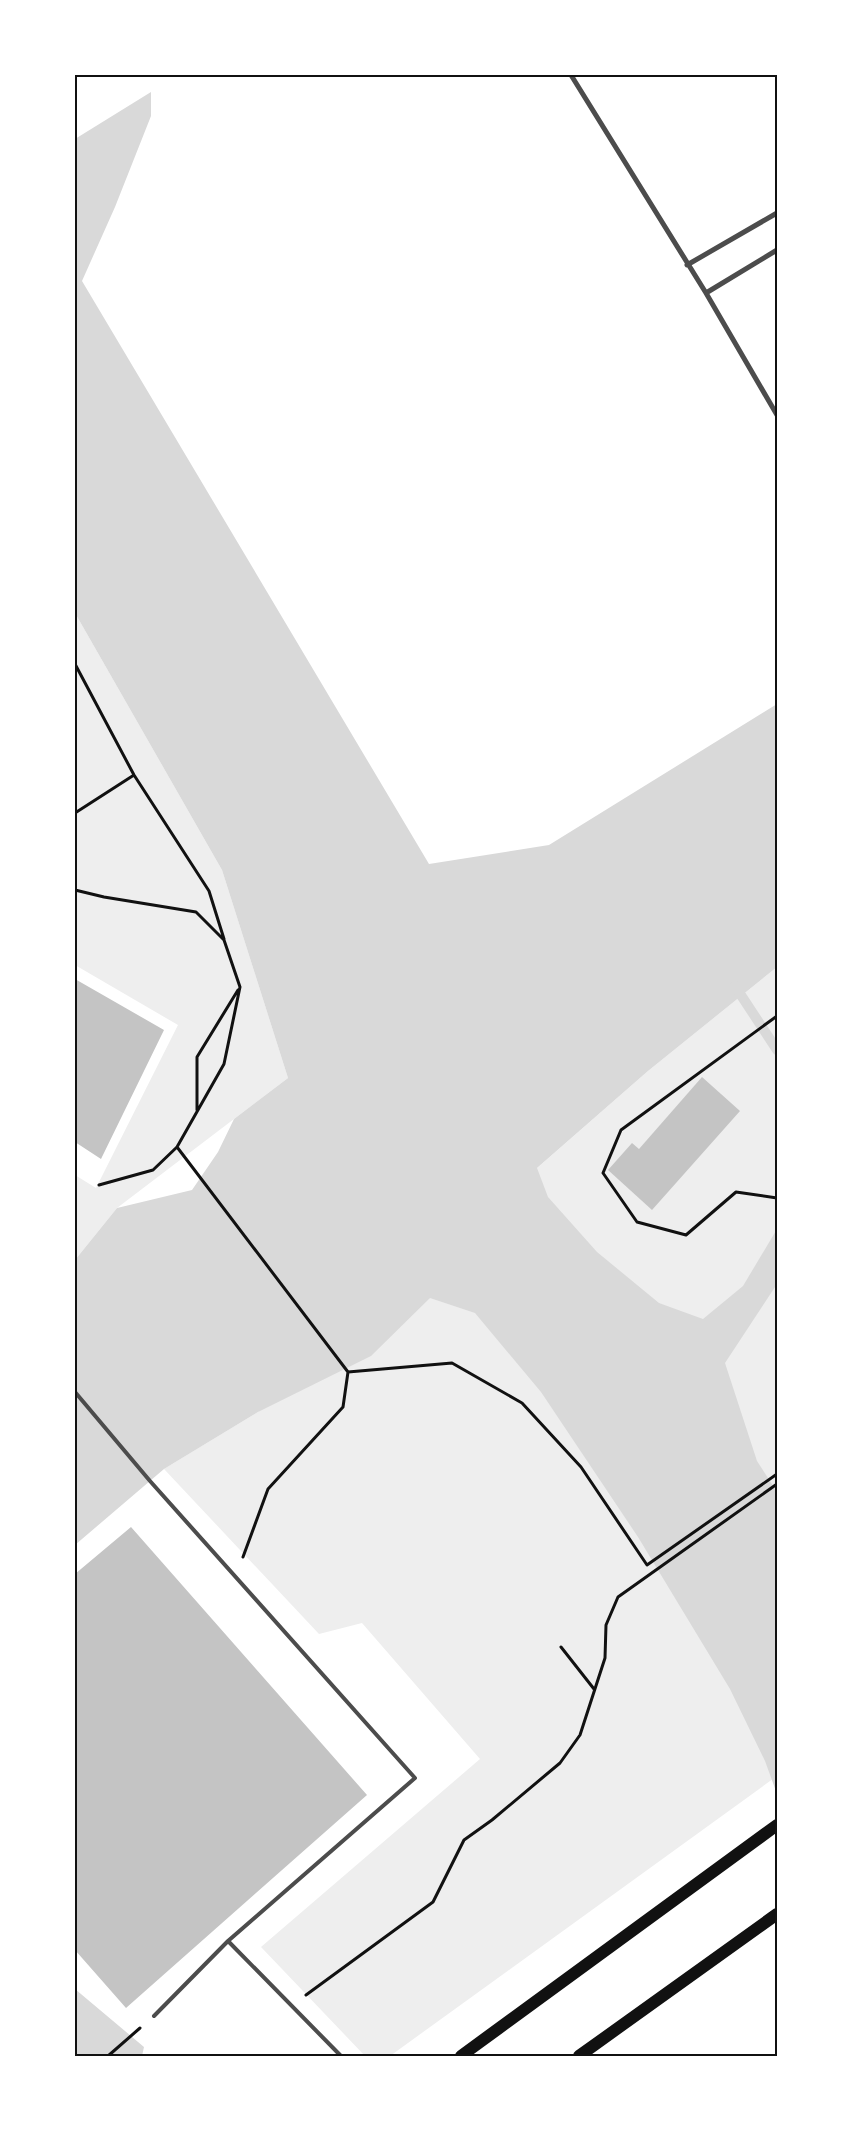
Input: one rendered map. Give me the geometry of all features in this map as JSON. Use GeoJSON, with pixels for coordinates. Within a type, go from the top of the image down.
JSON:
{"type":"FeatureCollection","features":[{"type":"Feature","properties":{"kind":"main road"},"geometry":{"type":"LineString","coordinates":[[461,2056],[777,1826]]}},
{"type":"Feature","properties":{"kind":"main road"},"geometry":{"type":"LineString","coordinates":[[579,2056],[777,1914]]}},
{"type":"Feature","properties":{"kind":"street"},"geometry":{"type":"LineString","coordinates":[[571,75],[706,293],[777,415]]}},
{"type":"Feature","properties":{"kind":"street"},"geometry":{"type":"LineString","coordinates":[[687,265],[777,213]]}},
{"type":"Feature","properties":{"kind":"street"},"geometry":{"type":"LineString","coordinates":[[706,293],[777,250]]}},
{"type":"Feature","properties":{"kind":"lane"},"geometry":{"type":"LineString","coordinates":[[75,1392],[150,1481],[415,1778],[228,1941],[154,2016]]}},
{"type":"Feature","properties":{"kind":"lane"},"geometry":{"type":"LineString","coordinates":[[228,1941],[341,2056]]}},
{"type":"Feature","properties":{"kind":"path"},"geometry":{"type":"LineString","coordinates":[[75,664],[134,775],[209,891],[240,987],[224,1064],[177,1147],[153,1170],[99,1185]]}},
{"type":"Feature","properties":{"kind":"path"},"geometry":{"type":"LineString","coordinates":[[75,813],[134,775]]}},
{"type":"Feature","properties":{"kind":"path"},"geometry":{"type":"LineString","coordinates":[[75,890],[104,897],[196,912],[224,940]]}},
{"type":"Feature","properties":{"kind":"path"},"geometry":{"type":"LineString","coordinates":[[197,1112],[197,1057],[240,987]]}},
{"type":"Feature","properties":{"kind":"path"},"geometry":{"type":"LineString","coordinates":[[775,1017],[621,1130],[603,1173],[637,1222],[686,1235],[736,1192],[777,1198]]}},
{"type":"Feature","properties":{"kind":"path"},"geometry":{"type":"LineString","coordinates":[[177,1147],[348,1372],[343,1407],[268,1488],[236,1577]]}},
{"type":"Feature","properties":{"kind":"path"},"geometry":{"type":"LineString","coordinates":[[348,1372],[452,1363],[522,1403],[580,1467],[647,1565],[777,1474]]}},
{"type":"Feature","properties":{"kind":"path"},"geometry":{"type":"LineString","coordinates":[[293,2007],[306,1995],[433,1902],[464,1840],[492,1820],[560,1763],[580,1734],[605,1658],[606,1625],[618,1598],[777,1484]]}},
{"type":"Feature","properties":{"kind":"path"},"geometry":{"type":"LineString","coordinates":[[561,1647],[594,1689]]}},
{"type":"Feature","properties":{"kind":"path"},"geometry":{"type":"LineString","coordinates":[[108,2056],[154,2016]]}},
{"type":"Feature","properties":{"kind":"shaded area"},"geometry":{"type":"Polygon","coordinates":[[[151,92],[151,116],[115,207],[82,281],[429,864],[549,845],[777,704],[777,967],[648,1071],[537,1168],[548,1197],[597,1252],[659,1303],[703,1319],[743,1286],[777,1229],[777,1284],[725,1363],[757,1461],[777,1492],[777,1794],[765,1761],[730,1689],[638,1537],[541,1392],[475,1313],[430,1298],[371,1356],[258,1412],[164,1469],[75,1545],[75,1260],[117,1208],[192,1190],[218,1152],[234,1119],[288,1078],[222,870],[75,613],[75,139],[151,92]]]}},
{"type":"Feature","properties":{"kind":"shaded area"},"geometry":{"type":"Polygon","coordinates":[[[75,613],[222,870],[288,1078],[117,1208],[75,1260],[75,1175],[96,1188],[178,1025],[75,965],[75,613]]]}},
{"type":"Feature","properties":{"kind":"shaded area"},"geometry":{"type":"Polygon","coordinates":[[[777,967],[777,1776],[390,2056],[365,2056],[261,1947],[480,1759],[362,1623],[319,1634],[164,1469],[258,1412],[648,1071],[777,967]]]}},
{"type":"Feature","properties":{"kind":"shaded area"},"geometry":{"type":"Polygon","coordinates":[[[75,1989],[144,2047],[142,2056],[75,2056],[75,1989]]]}},
{"type":"Feature","properties":{"kind":"building"},"geometry":{"type":"Polygon","coordinates":[[[75,979],[164,1030],[101,1159],[75,1142],[75,979]]]}},
{"type":"Feature","properties":{"kind":"building"},"geometry":{"type":"Polygon","coordinates":[[[702,1077],[740,1111],[652,1210],[608,1170],[632,1143],[639,1149],[702,1077]]]}},
{"type":"Feature","properties":{"kind":"building"},"geometry":{"type":"Polygon","coordinates":[[[131,1527],[367,1795],[126,2008],[75,1950],[75,1574],[131,1527]]]}},
{"type":"Feature","properties":{"kind":"waterway"},"geometry":{"type":"LineString","coordinates":[[735,986],[777,1050]]}}]}
